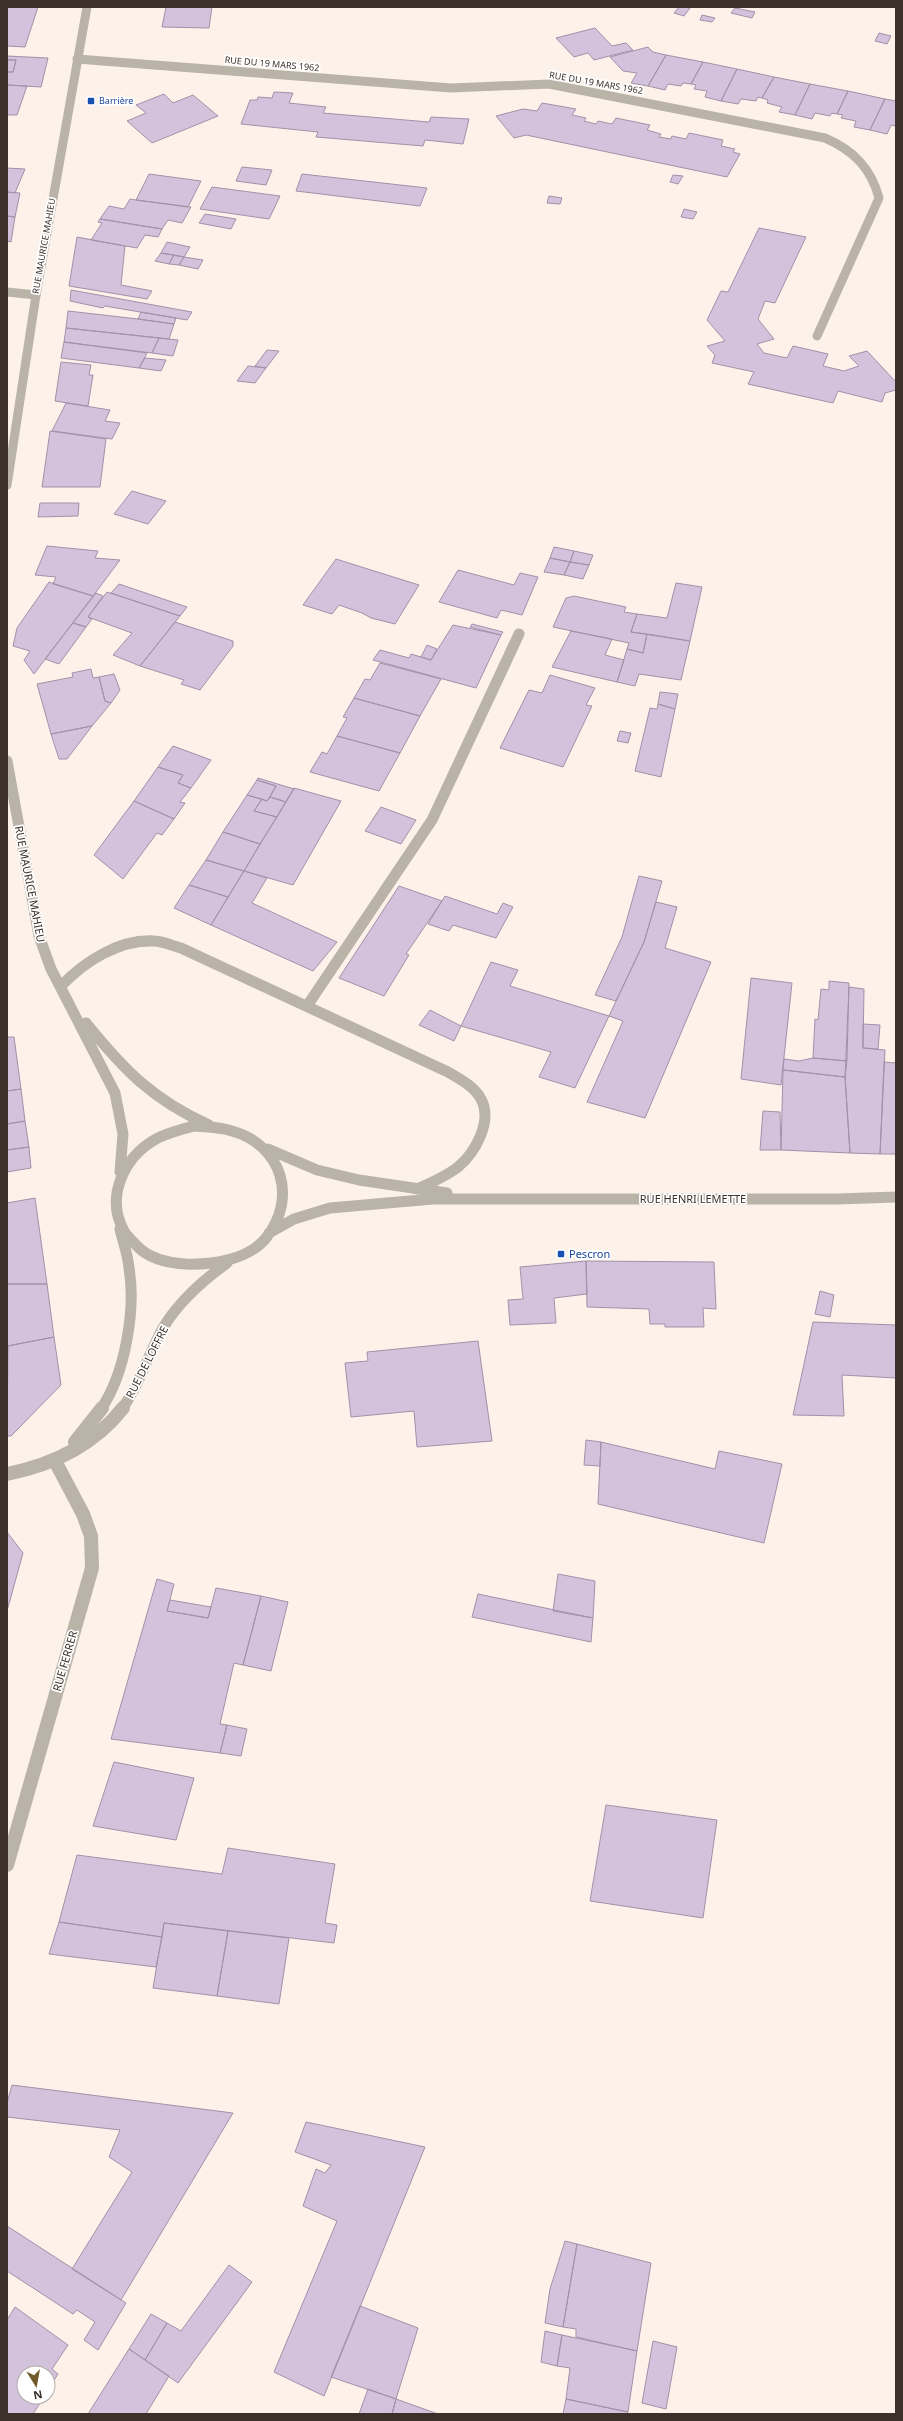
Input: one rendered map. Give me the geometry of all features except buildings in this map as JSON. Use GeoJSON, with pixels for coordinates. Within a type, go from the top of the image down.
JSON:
{"type":"FeatureCollection","features":[{"type":"Feature","properties":{"kind":"street","name":"RUE MAURICE MAHIEU"},"geometry":{"type":"LineString","coordinates":[[7,485],[36,295],[87,7]]}},
{"type":"Feature","properties":{"kind":"street","name":"RUE DU 19 MARS 1962"},"geometry":{"type":"LineString","coordinates":[[77,59],[451,88],[549,84],[825,138],[843,146],[856,155],[877,190],[879,198],[817,336]]}},
{"type":"Feature","properties":{"kind":"street"},"geometry":{"type":"LineString","coordinates":[[7,292],[36,295]]}},
{"type":"Feature","properties":{"kind":"street"},"geometry":{"type":"LineString","coordinates":[[307,1006],[432,820],[519,634]]}},
{"type":"Feature","properties":{"kind":"street","name":"RUE MAURICE MAHIEU"},"geometry":{"type":"LineString","coordinates":[[7,761],[39,936],[60,986],[106,1046],[148,1088],[174,1108],[210,1126]]}},
{"type":"Feature","properties":{"kind":"street"},"geometry":{"type":"LineString","coordinates":[[60,986],[69,976],[105,954],[132,943],[153,941],[181,948],[427,1060],[465,1082],[480,1097],[486,1114],[481,1136],[468,1159],[447,1176],[417,1189]]}},
{"type":"Feature","properties":{"kind":"street","name":"RUE MAURICE MAHIEU"},"geometry":{"type":"LineString","coordinates":[[70,1001],[109,1077],[119,1104],[123,1134],[119,1179]]}},
{"type":"Feature","properties":{"kind":"street"},"geometry":{"type":"LineString","coordinates":[[119,1179],[126,1166],[147,1143],[177,1129],[210,1126]]}},
{"type":"Feature","properties":{"kind":"street","name":"RUE HENRI LEMETTE"},"geometry":{"type":"LineString","coordinates":[[210,1126],[240,1132],[264,1146],[317,1170],[359,1180],[489,1198]]}},
{"type":"Feature","properties":{"kind":"street"},"geometry":{"type":"LineString","coordinates":[[118,1220],[133,1243],[144,1252],[172,1264],[204,1265],[235,1257],[259,1243],[269,1233],[282,1212],[285,1188],[279,1165],[264,1146]]}},
{"type":"Feature","properties":{"kind":"street","name":"RUE DE LOFFRE"},"geometry":{"type":"LineString","coordinates":[[55,1461],[90,1427],[103,1408],[126,1344],[130,1316],[130,1272],[118,1220],[115,1193],[119,1179]]}},
{"type":"Feature","properties":{"kind":"street","name":"RUE HENRI LEMETTE"},"geometry":{"type":"LineString","coordinates":[[269,1233],[294,1219],[330,1208],[433,1199],[836,1199],[896,1197]]}},
{"type":"Feature","properties":{"kind":"street","name":"RUE DE LOFFRE"},"geometry":{"type":"LineString","coordinates":[[7,1474],[28,1471],[55,1461],[89,1440],[120,1412],[145,1370],[164,1327],[182,1301],[201,1282],[235,1257]]}},
{"type":"Feature","properties":{"kind":"street","name":"RUE FERRER"},"geometry":{"type":"LineString","coordinates":[[7,1865],[92,1568],[91,1536],[83,1514],[55,1461]]}},
{"type":"Feature","properties":{"kind":"place","name":"Barrière"},"geometry":{"type":"Point","coordinates":[91,101]}},
{"type":"Feature","properties":{"kind":"place","name":"Pescron"},"geometry":{"type":"Point","coordinates":[561,1254]}}]}
